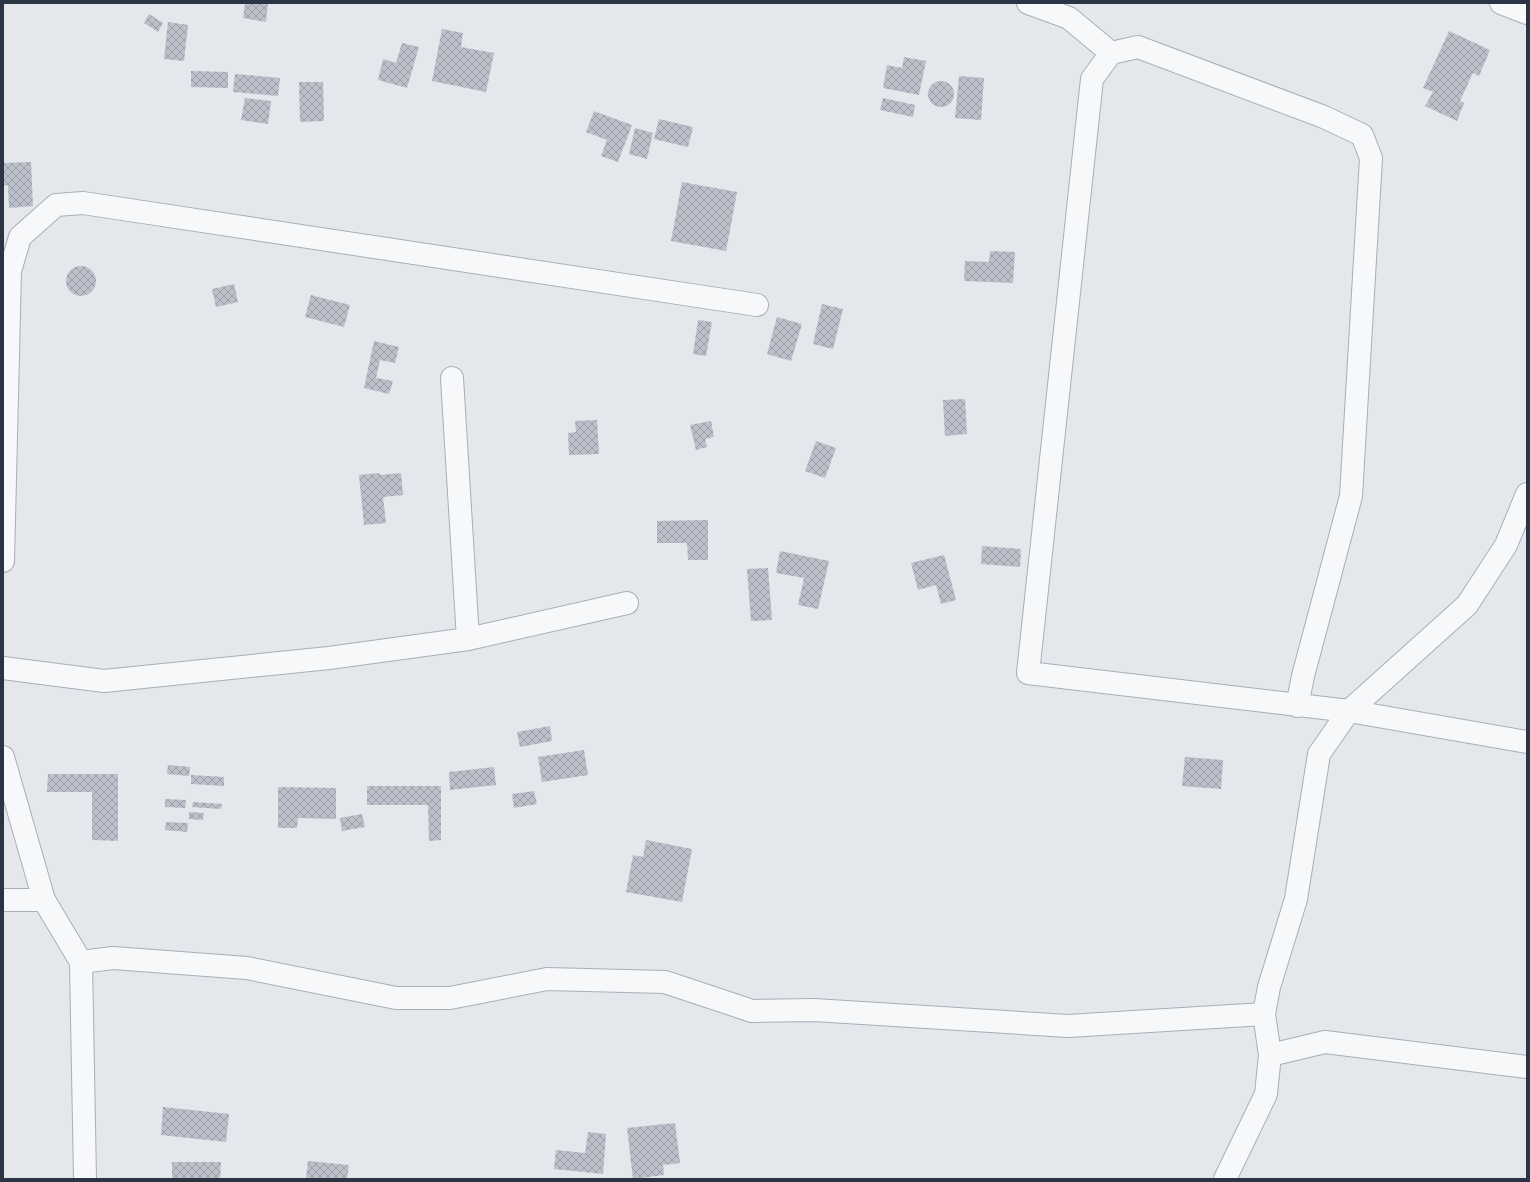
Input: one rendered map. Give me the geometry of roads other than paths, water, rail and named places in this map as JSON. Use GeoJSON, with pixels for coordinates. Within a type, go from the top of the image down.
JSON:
{"type":"FeatureCollection","features":[{"type":"Feature","properties":{"kind":"street"},"geometry":{"type":"LineString","coordinates":[[1028,3],[1069,18],[1111,53]]}},
{"type":"Feature","properties":{"kind":"street"},"geometry":{"type":"LineString","coordinates":[[1501,3],[1527,13]]}},
{"type":"Feature","properties":{"kind":"street"},"geometry":{"type":"LineString","coordinates":[[1297,706],[1303,676],[1351,496],[1371,158],[1362,135],[1324,117],[1138,47],[1111,53],[1092,79],[1028,673],[1297,706],[1349,710],[1527,742]]}},
{"type":"Feature","properties":{"kind":"street"},"geometry":{"type":"LineString","coordinates":[[3,561],[6,293],[10,271],[20,237],[56,205],[82,203],[757,305]]}},
{"type":"Feature","properties":{"kind":"street"},"geometry":{"type":"LineString","coordinates":[[452,378],[468,639]]}},
{"type":"Feature","properties":{"kind":"street"},"geometry":{"type":"LineString","coordinates":[[1225,1179],[1266,1094],[1270,1055],[1264,1014],[1269,987],[1296,898],[1319,754],[1349,710],[1467,605],[1506,545],[1527,494]]}},
{"type":"Feature","properties":{"kind":"street"},"geometry":{"type":"LineString","coordinates":[[3,668],[104,681],[329,658],[468,639],[627,602]]}},
{"type":"Feature","properties":{"kind":"street"},"geometry":{"type":"LineString","coordinates":[[3,757],[44,900],[81,962],[85,1179]]}},
{"type":"Feature","properties":{"kind":"street"},"geometry":{"type":"LineString","coordinates":[[3,900],[44,900]]}},
{"type":"Feature","properties":{"kind":"street"},"geometry":{"type":"LineString","coordinates":[[81,962],[113,958],[247,968],[396,998],[450,998],[547,978],[665,982],[752,1011],[814,1010],[1068,1026],[1264,1014]]}},
{"type":"Feature","properties":{"kind":"street"},"geometry":{"type":"LineString","coordinates":[[1270,1055],[1325,1042],[1527,1067]]}}]}
